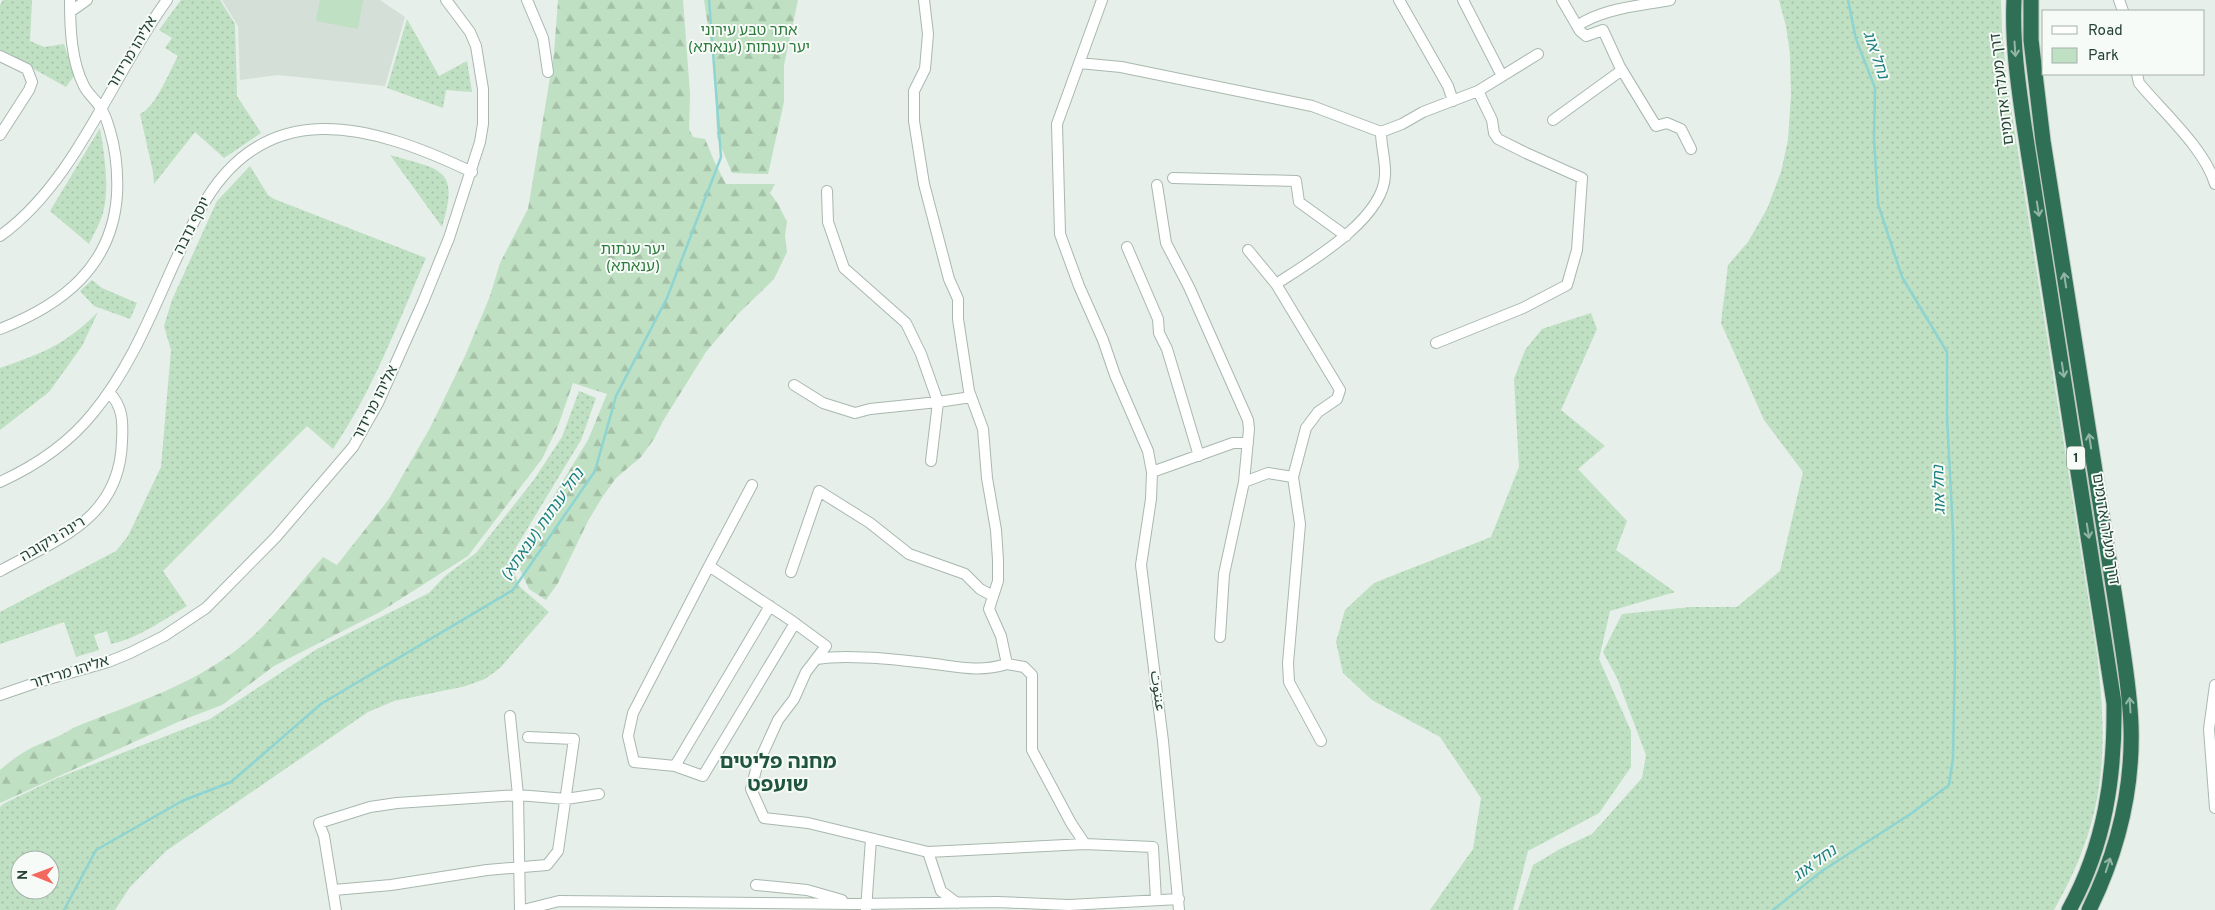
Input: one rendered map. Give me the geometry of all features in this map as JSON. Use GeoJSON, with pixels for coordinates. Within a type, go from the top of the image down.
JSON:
{"type":"FeatureCollection","features":[{"type":"Feature","properties":{"kind":"highway","name":"דרך מעלה אדומים"},"geometry":{"type":"LineString","coordinates":[[2014,0],[2013,23],[2016,66],[2024,125],[2114,703],[2115,740],[2112,779],[2107,808],[2099,841],[2089,870],[2069,910]]}},
{"type":"Feature","properties":{"kind":"highway","name":"דרך מעלה אדומים"},"geometry":{"type":"LineString","coordinates":[[2031,0],[2031,40],[2043,141],[2128,688],[2131,733],[2128,783],[2115,843],[2096,903],[2089,910]]}},
{"type":"Feature","properties":{"kind":"street"},"geometry":{"type":"LineString","coordinates":[[0,329],[44,309],[71,289],[92,265],[106,242],[115,214],[118,184],[114,145],[101,107],[90,95],[81,77],[74,50],[70,0]]}},
{"type":"Feature","properties":{"kind":"street"},"geometry":{"type":"LineString","coordinates":[[70,12],[87,0]]}},
{"type":"Feature","properties":{"kind":"street","name":"אליהו מרידור"},"geometry":{"type":"LineString","coordinates":[[0,236],[26,216],[52,186],[167,0]]}},
{"type":"Feature","properties":{"kind":"street","name":"אליהו מרידור"},"geometry":{"type":"LineString","coordinates":[[0,695],[108,662],[164,636],[206,608],[276,537],[353,447],[378,403],[449,238],[472,172],[483,124],[480,64],[470,32],[446,0]]}},
{"type":"Feature","properties":{"kind":"street"},"geometry":{"type":"LineString","coordinates":[[527,0],[543,38],[548,72]]}},
{"type":"Feature","properties":{"kind":"street"},"geometry":{"type":"LineString","coordinates":[[924,0],[928,34],[925,69],[914,91],[918,151],[924,184],[949,279],[958,298],[959,327],[971,397],[983,429],[987,478],[996,530],[998,581],[989,609],[1001,636],[1007,664]]}},
{"type":"Feature","properties":{"kind":"street","name":"عنتوت"},"geometry":{"type":"LineString","coordinates":[[1102,0],[1057,124],[1060,234],[1079,286],[1148,451],[1152,472],[1151,500],[1141,565],[1163,741],[1179,910]]}},
{"type":"Feature","properties":{"kind":"street"},"geometry":{"type":"LineString","coordinates":[[1399,0],[1448,86],[1453,101]]}},
{"type":"Feature","properties":{"kind":"street"},"geometry":{"type":"LineString","coordinates":[[1462,0],[1502,76]]}},
{"type":"Feature","properties":{"kind":"street"},"geometry":{"type":"LineString","coordinates":[[1562,0],[1577,26],[1586,36],[1603,30],[1622,70],[1656,126],[1667,124],[1681,129],[1691,149]]}},
{"type":"Feature","properties":{"kind":"street"},"geometry":{"type":"LineString","coordinates":[[1577,26],[1606,13],[1670,0]]}},
{"type":"Feature","properties":{"kind":"street"},"geometry":{"type":"LineString","coordinates":[[1079,63],[1121,67],[1312,106],[1381,132],[1478,91],[1538,54]]}},
{"type":"Feature","properties":{"kind":"street"},"geometry":{"type":"LineString","coordinates":[[0,56],[27,70],[32,82],[29,90],[0,135]]}},
{"type":"Feature","properties":{"kind":"street"},"geometry":{"type":"LineString","coordinates":[[1553,120],[1622,70]]}},
{"type":"Feature","properties":{"kind":"street"},"geometry":{"type":"LineString","coordinates":[[2137,75],[2140,83],[2201,155],[2212,172],[2215,184]]}},
{"type":"Feature","properties":{"kind":"street"},"geometry":{"type":"LineString","coordinates":[[1436,343],[1522,308],[1567,286],[1577,250],[1582,178],[1526,154],[1498,139],[1494,133],[1492,120],[1478,91]]}},
{"type":"Feature","properties":{"kind":"street","name":"יוסף נדבה"},"geometry":{"type":"LineString","coordinates":[[0,482],[29,467],[65,441],[93,414],[131,356],[197,215],[210,192],[229,170],[266,142],[303,130],[334,128],[348,130],[379,135],[444,158],[472,172]]}},
{"type":"Feature","properties":{"kind":"street"},"geometry":{"type":"LineString","coordinates":[[1276,284],[1346,236],[1382,193],[1386,174],[1381,148],[1381,132]]}},
{"type":"Feature","properties":{"kind":"street"},"geometry":{"type":"LineString","coordinates":[[1173,178],[1296,181],[1299,202],[1346,236]]}},
{"type":"Feature","properties":{"kind":"street"},"geometry":{"type":"LineString","coordinates":[[1157,185],[1166,243],[1189,287],[1248,420],[1249,429],[1244,482],[1224,574],[1220,637]]}},
{"type":"Feature","properties":{"kind":"street"},"geometry":{"type":"LineString","coordinates":[[827,191],[828,222],[844,268],[906,323],[921,354],[938,402],[932,461]]}},
{"type":"Feature","properties":{"kind":"street"},"geometry":{"type":"LineString","coordinates":[[1127,247],[1158,319],[1159,333],[1167,348],[1199,456]]}},
{"type":"Feature","properties":{"kind":"street"},"geometry":{"type":"LineString","coordinates":[[1248,250],[1276,284],[1340,390],[1337,399],[1318,412],[1306,428],[1293,477],[1300,524],[1288,663],[1289,682],[1321,741]]}},
{"type":"Feature","properties":{"kind":"street"},"geometry":{"type":"LineString","coordinates":[[794,385],[823,403],[855,413],[870,409],[971,397]]}},
{"type":"Feature","properties":{"kind":"street","name":"רינה ניקובה"},"geometry":{"type":"LineString","coordinates":[[0,571],[76,529],[103,504],[116,478],[122,444],[121,408],[109,392]]}},
{"type":"Feature","properties":{"kind":"street"},"geometry":{"type":"LineString","coordinates":[[1152,472],[1233,443],[1248,443]]}},
{"type":"Feature","properties":{"kind":"street"},"geometry":{"type":"LineString","coordinates":[[1244,482],[1268,473],[1293,477]]}},
{"type":"Feature","properties":{"kind":"street"},"geometry":{"type":"LineString","coordinates":[[752,485],[633,713],[628,736],[634,762],[675,766],[703,776],[795,623]]}},
{"type":"Feature","properties":{"kind":"street"},"geometry":{"type":"LineString","coordinates":[[791,572],[819,491],[870,523],[909,554],[965,574],[980,589],[994,596]]}},
{"type":"Feature","properties":{"kind":"street"},"geometry":{"type":"LineString","coordinates":[[709,566],[826,646],[806,672],[794,699],[778,720],[757,766],[751,790],[764,818],[808,823],[928,852],[1085,844],[1153,847],[1156,900]]}},
{"type":"Feature","properties":{"kind":"street"},"geometry":{"type":"LineString","coordinates":[[675,766],[770,606]]}},
{"type":"Feature","properties":{"kind":"street"},"geometry":{"type":"LineString","coordinates":[[816,658],[832,656],[918,662],[960,669],[993,668],[1007,664],[1024,666],[1032,675],[1032,750],[1070,823],[1085,844]]}},
{"type":"Feature","properties":{"kind":"street"},"geometry":{"type":"LineString","coordinates":[[2215,685],[2209,729],[2215,808]]}},
{"type":"Feature","properties":{"kind":"street"},"geometry":{"type":"LineString","coordinates":[[510,716],[518,796],[520,867],[527,909],[559,901],[688,906],[937,907],[957,903],[998,902],[1068,906],[1179,899]]}},
{"type":"Feature","properties":{"kind":"street"},"geometry":{"type":"LineString","coordinates":[[334,890],[391,885],[432,878],[547,865],[558,851],[574,739],[528,738]]}},
{"type":"Feature","properties":{"kind":"street"},"geometry":{"type":"LineString","coordinates":[[336,910],[324,836],[319,823],[370,807],[397,802],[518,796],[566,799],[599,794]]}},
{"type":"Feature","properties":{"kind":"street"},"geometry":{"type":"LineString","coordinates":[[863,906],[871,839]]}},
{"type":"Feature","properties":{"kind":"street"},"geometry":{"type":"LineString","coordinates":[[928,852],[941,891],[957,903]]}},
{"type":"Feature","properties":{"kind":"street"},"geometry":{"type":"LineString","coordinates":[[756,885],[807,890],[863,906]]}},
{"type":"Feature","properties":{"kind":"shaded area"},"geometry":{"type":"Polygon","coordinates":[[[222,0],[380,0],[405,17],[385,86],[278,75],[240,80],[238,26],[222,0]]]}},
{"type":"Feature","properties":{"kind":"green space"},"geometry":{"type":"Polygon","coordinates":[[[3,0],[32,0],[30,41],[44,47],[64,44],[74,76],[66,87],[0,50],[0,5],[3,0]]]}},
{"type":"Feature","properties":{"kind":"green space"},"geometry":{"type":"Polygon","coordinates":[[[181,0],[220,0],[235,24],[237,96],[261,133],[224,158],[195,132],[154,184],[140,114],[157,97],[178,56],[165,48],[172,38],[159,30],[181,0]]]}},
{"type":"Feature","properties":{"kind":"green space"},"geometry":{"type":"Polygon","coordinates":[[[320,0],[363,0],[358,29],[316,21],[320,0]]]}},
{"type":"Feature","properties":{"kind":"green space","name":"יער ענתות (ענאתא)"},"geometry":{"type":"Polygon","coordinates":[[[558,0],[683,0],[690,94],[689,129],[693,137],[705,139],[726,184],[775,184],[770,193],[787,222],[785,235],[787,252],[774,279],[738,314],[706,352],[663,421],[654,439],[641,457],[616,478],[603,496],[588,521],[558,583],[546,600],[529,589],[515,559],[588,440],[607,394],[573,383],[558,426],[542,459],[468,556],[380,612],[274,666],[222,705],[180,721],[0,803],[0,770],[9,762],[32,748],[73,728],[167,690],[212,667],[252,637],[271,618],[323,557],[337,565],[389,499],[430,428],[465,356],[490,296],[500,263],[528,209],[554,54],[558,0]]]}},
{"type":"Feature","properties":{"kind":"green space","name":"אתר טבע עירוני יער ענתות (ענאתא)"},"geometry":{"type":"Polygon","coordinates":[[[704,0],[798,0],[784,65],[784,102],[768,174],[732,173],[717,137],[715,72],[704,0]]]}},
{"type":"Feature","properties":{"kind":"green space"},"geometry":{"type":"Polygon","coordinates":[[[1779,0],[2001,0],[2007,82],[2097,654],[2103,724],[2099,786],[2093,816],[2084,847],[2071,878],[2054,910],[1518,910],[1533,865],[1560,849],[1592,834],[1642,778],[1646,755],[1617,678],[1603,652],[1622,614],[1691,607],[1737,607],[1780,571],[1803,472],[1764,420],[1721,323],[1728,265],[1748,242],[1767,209],[1781,172],[1788,140],[1791,95],[1790,54],[1786,26],[1779,0]]]}},
{"type":"Feature","properties":{"kind":"green space"},"geometry":{"type":"Polygon","coordinates":[[[407,19],[439,76],[467,61],[472,92],[446,90],[443,108],[387,88],[407,19]]]}},
{"type":"Feature","properties":{"kind":"green space"},"geometry":{"type":"Polygon","coordinates":[[[100,128],[106,170],[105,203],[100,221],[89,244],[50,211],[100,128]]]}},
{"type":"Feature","properties":{"kind":"green space"},"geometry":{"type":"Polygon","coordinates":[[[390,155],[422,164],[442,174],[447,182],[449,193],[442,227],[390,155]]]}},
{"type":"Feature","properties":{"kind":"green space"},"geometry":{"type":"Polygon","coordinates":[[[250,166],[268,195],[274,199],[426,258],[373,380],[333,449],[307,426],[163,571],[187,606],[131,638],[111,644],[107,631],[94,635],[99,650],[76,657],[64,622],[0,644],[0,612],[116,551],[128,536],[161,467],[171,350],[164,326],[172,300],[217,201],[250,166]]]}},
{"type":"Feature","properties":{"kind":"green space"},"geometry":{"type":"Polygon","coordinates":[[[92,280],[102,288],[137,303],[130,319],[94,306],[80,291],[92,280]]]}},
{"type":"Feature","properties":{"kind":"green space"},"geometry":{"type":"Polygon","coordinates":[[[98,312],[82,346],[49,392],[0,430],[0,368],[53,347],[75,333],[98,312]]]}},
{"type":"Feature","properties":{"kind":"green space"},"geometry":{"type":"Polygon","coordinates":[[[1591,313],[1597,329],[1561,410],[1605,446],[1578,469],[1627,521],[1616,550],[1675,592],[1610,611],[1599,659],[1631,731],[1631,767],[1599,813],[1528,851],[1513,910],[1430,910],[1473,849],[1481,798],[1440,737],[1372,700],[1343,673],[1336,642],[1345,610],[1374,583],[1491,537],[1519,467],[1514,379],[1525,350],[1542,329],[1591,313]]]}},
{"type":"Feature","properties":{"kind":"green space"},"geometry":{"type":"Polygon","coordinates":[[[579,391],[596,398],[581,440],[509,559],[520,587],[549,612],[500,668],[485,679],[466,686],[394,701],[368,712],[166,851],[130,887],[115,910],[0,910],[0,807],[3,804],[55,779],[210,719],[317,649],[429,593],[445,576],[476,553],[533,481],[562,437],[579,391]]]}},
{"type":"Feature","properties":{"kind":"waterway","name":"נחל ענתות (ענאתא)"},"geometry":{"type":"LineString","coordinates":[[64,910],[96,850],[182,801],[231,782],[321,704],[513,590],[595,471],[616,396],[667,298],[721,157],[709,0]]}},
{"type":"Feature","properties":{"kind":"waterway","name":"נחל אוג"},"geometry":{"type":"LineString","coordinates":[[1773,910],[1822,871],[1912,813],[1949,785],[1953,758],[1955,657],[1953,532],[1947,417],[1947,352],[1902,277],[1878,204],[1874,139],[1875,88],[1856,39],[1848,0]]}},
{"type":"Feature","properties":{"kind":"district","name":"מחנה פליטים שועפט"},"geometry":{"type":"Point","coordinates":[778,774]}}]}
